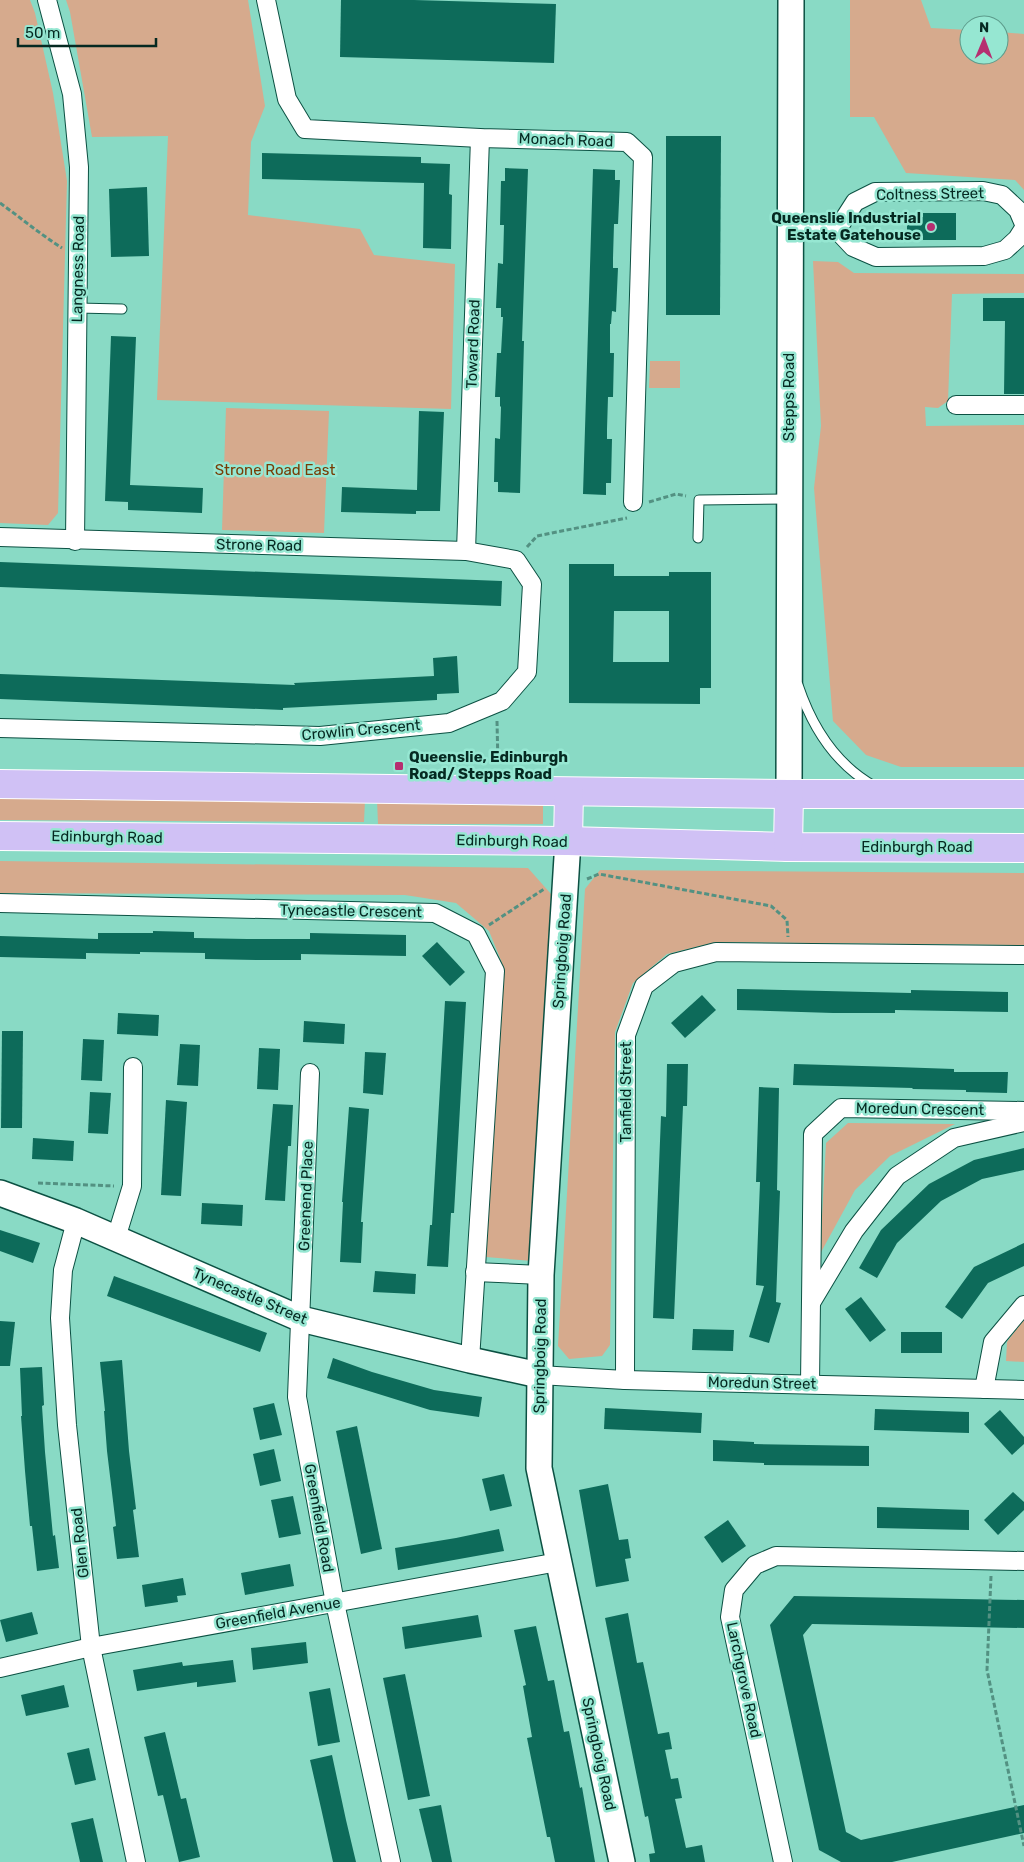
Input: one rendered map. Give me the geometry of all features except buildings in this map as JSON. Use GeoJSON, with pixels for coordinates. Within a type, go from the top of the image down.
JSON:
{"type":"FeatureCollection","features":[{"type":"Feature","properties":{"kind":"main road","name":"Stepps Road"},"geometry":{"type":"LineString","coordinates":[[789,794],[791,0]]}},
{"type":"Feature","properties":{"kind":"main road"},"geometry":{"type":"LineString","coordinates":[[0,784],[569,792],[1024,794]]}},
{"type":"Feature","properties":{"kind":"main road"},"geometry":{"type":"LineString","coordinates":[[568,842],[569,792]]}},
{"type":"Feature","properties":{"kind":"main road"},"geometry":{"type":"LineString","coordinates":[[788,847],[789,794]]}},
{"type":"Feature","properties":{"kind":"main road","name":"Edinburgh Road"},"geometry":{"type":"LineString","coordinates":[[0,836],[568,842],[788,847],[1024,848]]}},
{"type":"Feature","properties":{"kind":"main road","name":"Springboig Road"},"geometry":{"type":"LineString","coordinates":[[568,842],[541,1275],[538,1468],[622,1862]]}},
{"type":"Feature","properties":{"kind":"main road","name":"Tynecastle Street"},"geometry":{"type":"LineString","coordinates":[[0,1193],[76,1221],[301,1319],[539,1375]]}},
{"type":"Feature","properties":{"kind":"street","name":"Langness Road"},"geometry":{"type":"LineString","coordinates":[[47,0],[72,94],[79,167],[75,541]]}},
{"type":"Feature","properties":{"kind":"street","name":"Monach Road"},"geometry":{"type":"LineString","coordinates":[[266,0],[287,99],[305,129],[480,138],[626,142],[643,157],[633,502]]}},
{"type":"Feature","properties":{"kind":"street","name":"Toward Road"},"geometry":{"type":"LineString","coordinates":[[466,551],[480,138]]}},
{"type":"Feature","properties":{"kind":"street","name":"Coltness Street"},"geometry":{"type":"LineString","coordinates":[[836,230],[855,202],[875,192],[983,191],[1002,195],[1018,210],[1024,224]]}},
{"type":"Feature","properties":{"kind":"street"},"geometry":{"type":"LineString","coordinates":[[789,229],[836,230],[853,247],[876,257],[984,256],[1006,250],[1017,239],[1024,228]]}},
{"type":"Feature","properties":{"kind":"street"},"geometry":{"type":"LineString","coordinates":[[956,405],[1024,405]]}},
{"type":"Feature","properties":{"kind":"street","name":"Strone Road"},"geometry":{"type":"LineString","coordinates":[[0,537],[75,541],[466,551],[516,560]]}},
{"type":"Feature","properties":{"kind":"street","name":"Crowlin Crescent"},"geometry":{"type":"LineString","coordinates":[[0,728],[320,736],[449,723],[502,701],[527,672],[532,584],[516,560]]}},
{"type":"Feature","properties":{"kind":"street","name":"Tynecastle Crescent"},"geometry":{"type":"LineString","coordinates":[[0,904],[435,913],[476,934]]}},
{"type":"Feature","properties":{"kind":"street"},"geometry":{"type":"LineString","coordinates":[[470,1360],[496,971],[476,934]]}},
{"type":"Feature","properties":{"kind":"street","name":"Tanfield Street"},"geometry":{"type":"LineString","coordinates":[[625,1380],[626,1034],[644,986],[674,963],[716,952],[1024,954]]}},
{"type":"Feature","properties":{"kind":"street"},"geometry":{"type":"LineString","coordinates":[[116,1238],[132,1186],[133,1067]]}},
{"type":"Feature","properties":{"kind":"street","name":"Greenend Place"},"geometry":{"type":"LineString","coordinates":[[301,1319],[310,1073]]}},
{"type":"Feature","properties":{"kind":"street","name":"Moredun Crescent"},"geometry":{"type":"LineString","coordinates":[[810,1384],[813,1134],[841,1108],[1024,1111]]}},
{"type":"Feature","properties":{"kind":"street","name":"Moredun Crescent"},"geometry":{"type":"LineString","coordinates":[[811,1302],[854,1230],[897,1176],[954,1138],[1024,1122]]}},
{"type":"Feature","properties":{"kind":"street","name":"Glen Road"},"geometry":{"type":"LineString","coordinates":[[76,1221],[63,1270],[60,1318],[67,1425],[91,1647],[136,1862]]}},
{"type":"Feature","properties":{"kind":"street"},"geometry":{"type":"LineString","coordinates":[[475,1272],[541,1275]]}},
{"type":"Feature","properties":{"kind":"street"},"geometry":{"type":"LineString","coordinates":[[984,1389],[993,1342],[1024,1305]]}},
{"type":"Feature","properties":{"kind":"street","name":"Greenfield Road"},"geometry":{"type":"LineString","coordinates":[[301,1319],[297,1397],[335,1602],[391,1862]]}},
{"type":"Feature","properties":{"kind":"street","name":"Moredun Street"},"geometry":{"type":"LineString","coordinates":[[539,1375],[625,1380],[1024,1390]]}},
{"type":"Feature","properties":{"kind":"street","name":"Larchgrove Road"},"geometry":{"type":"LineString","coordinates":[[783,1862],[730,1617],[734,1590],[755,1565],[776,1556],[1024,1561]]}},
{"type":"Feature","properties":{"kind":"street","name":"Greenfield Avenue"},"geometry":{"type":"LineString","coordinates":[[0,1668],[91,1647],[558,1562]]}},
{"type":"Feature","properties":{"kind":"lane"},"geometry":{"type":"LineString","coordinates":[[77,308],[122,309]]}},
{"type":"Feature","properties":{"kind":"lane"},"geometry":{"type":"LineString","coordinates":[[698,538],[699,500],[790,499]]}},
{"type":"Feature","properties":{"kind":"lane"},"geometry":{"type":"LineString","coordinates":[[789,659],[811,719],[824,742],[844,765],[868,783],[888,794]]}},
{"type":"Feature","properties":{"kind":"path"},"geometry":{"type":"LineString","coordinates":[[0,203],[27,222],[38,233],[78,259]]}},
{"type":"Feature","properties":{"kind":"path"},"geometry":{"type":"LineString","coordinates":[[516,560],[537,536],[632,516],[633,502],[654,502],[676,494],[699,500]]}},
{"type":"Feature","properties":{"kind":"path"},"geometry":{"type":"LineString","coordinates":[[496,703],[498,766]]}},
{"type":"Feature","properties":{"kind":"path"},"geometry":{"type":"LineString","coordinates":[[476,934],[558,880],[566,889],[600,874],[771,906],[787,920]]}},
{"type":"Feature","properties":{"kind":"path"},"geometry":{"type":"LineString","coordinates":[[28,1182],[132,1186]]}},
{"type":"Feature","properties":{"kind":"path"},"geometry":{"type":"LineString","coordinates":[[992,1561],[987,1670],[1024,1846]]}},
{"type":"Feature","properties":{"kind":"green space"},"geometry":{"type":"Polygon","coordinates":[[[0,0],[30,0],[35,13],[53,93],[67,181],[58,513],[48,525],[0,523],[0,0]]]}},
{"type":"Feature","properties":{"kind":"green space"},"geometry":{"type":"Polygon","coordinates":[[[66,0],[248,0],[265,106],[251,142],[248,215],[360,229],[374,255],[455,264],[451,409],[157,400],[168,136],[92,137],[70,12],[66,0]]]}},
{"type":"Feature","properties":{"kind":"green space"},"geometry":{"type":"Polygon","coordinates":[[[850,0],[921,0],[931,28],[959,29],[959,65],[1009,65],[1009,33],[1024,34],[1024,190],[1015,180],[906,173],[874,117],[850,117],[850,0]]]}},
{"type":"Feature","properties":{"kind":"green space"},"geometry":{"type":"Polygon","coordinates":[[[813,261],[838,262],[854,273],[1024,274],[1024,293],[952,294],[948,401],[938,408],[925,407],[926,426],[1024,425],[1024,767],[901,767],[866,755],[833,721],[814,488],[821,426],[813,261]]]}},
{"type":"Feature","properties":{"kind":"green space"},"geometry":{"type":"Polygon","coordinates":[[[650,361],[680,361],[680,388],[649,388],[650,361]]]}},
{"type":"Feature","properties":{"kind":"green space","name":"Strone Road East"},"geometry":{"type":"Polygon","coordinates":[[[226,408],[329,411],[324,533],[222,530],[226,408]]]}},
{"type":"Feature","properties":{"kind":"green space"},"geometry":{"type":"Polygon","coordinates":[[[0,796],[365,800],[364,822],[0,820],[0,796]]]}},
{"type":"Feature","properties":{"kind":"green space"},"geometry":{"type":"Polygon","coordinates":[[[377,800],[543,800],[543,824],[378,824],[377,800]]]}},
{"type":"Feature","properties":{"kind":"green space"},"geometry":{"type":"Polygon","coordinates":[[[0,861],[528,868],[551,894],[532,1261],[486,1257],[502,963],[489,931],[456,903],[405,895],[0,893],[0,861]]]}},
{"type":"Feature","properties":{"kind":"green space"},"geometry":{"type":"Polygon","coordinates":[[[600,870],[1024,873],[1024,945],[716,942],[667,954],[633,983],[615,1032],[610,1345],[602,1356],[569,1359],[558,1346],[585,889],[600,870]]]}},
{"type":"Feature","properties":{"kind":"green space"},"geometry":{"type":"Polygon","coordinates":[[[848,1123],[955,1124],[890,1156],[855,1190],[820,1254],[826,1143],[848,1123]]]}},
{"type":"Feature","properties":{"kind":"green space"},"geometry":{"type":"Polygon","coordinates":[[[1024,1319],[1024,1362],[1006,1361],[1007,1342],[1024,1319]]]}},
{"type":"Feature","properties":{"kind":"place","name":"Queenslie Industrial Estate Gatehouse"},"geometry":{"type":"Point","coordinates":[931,227]}},
{"type":"Feature","properties":{"kind":"place","name":"Queenslie, Edinburgh Road/ Stepps Road"},"geometry":{"type":"Point","coordinates":[399,766]}}]}
